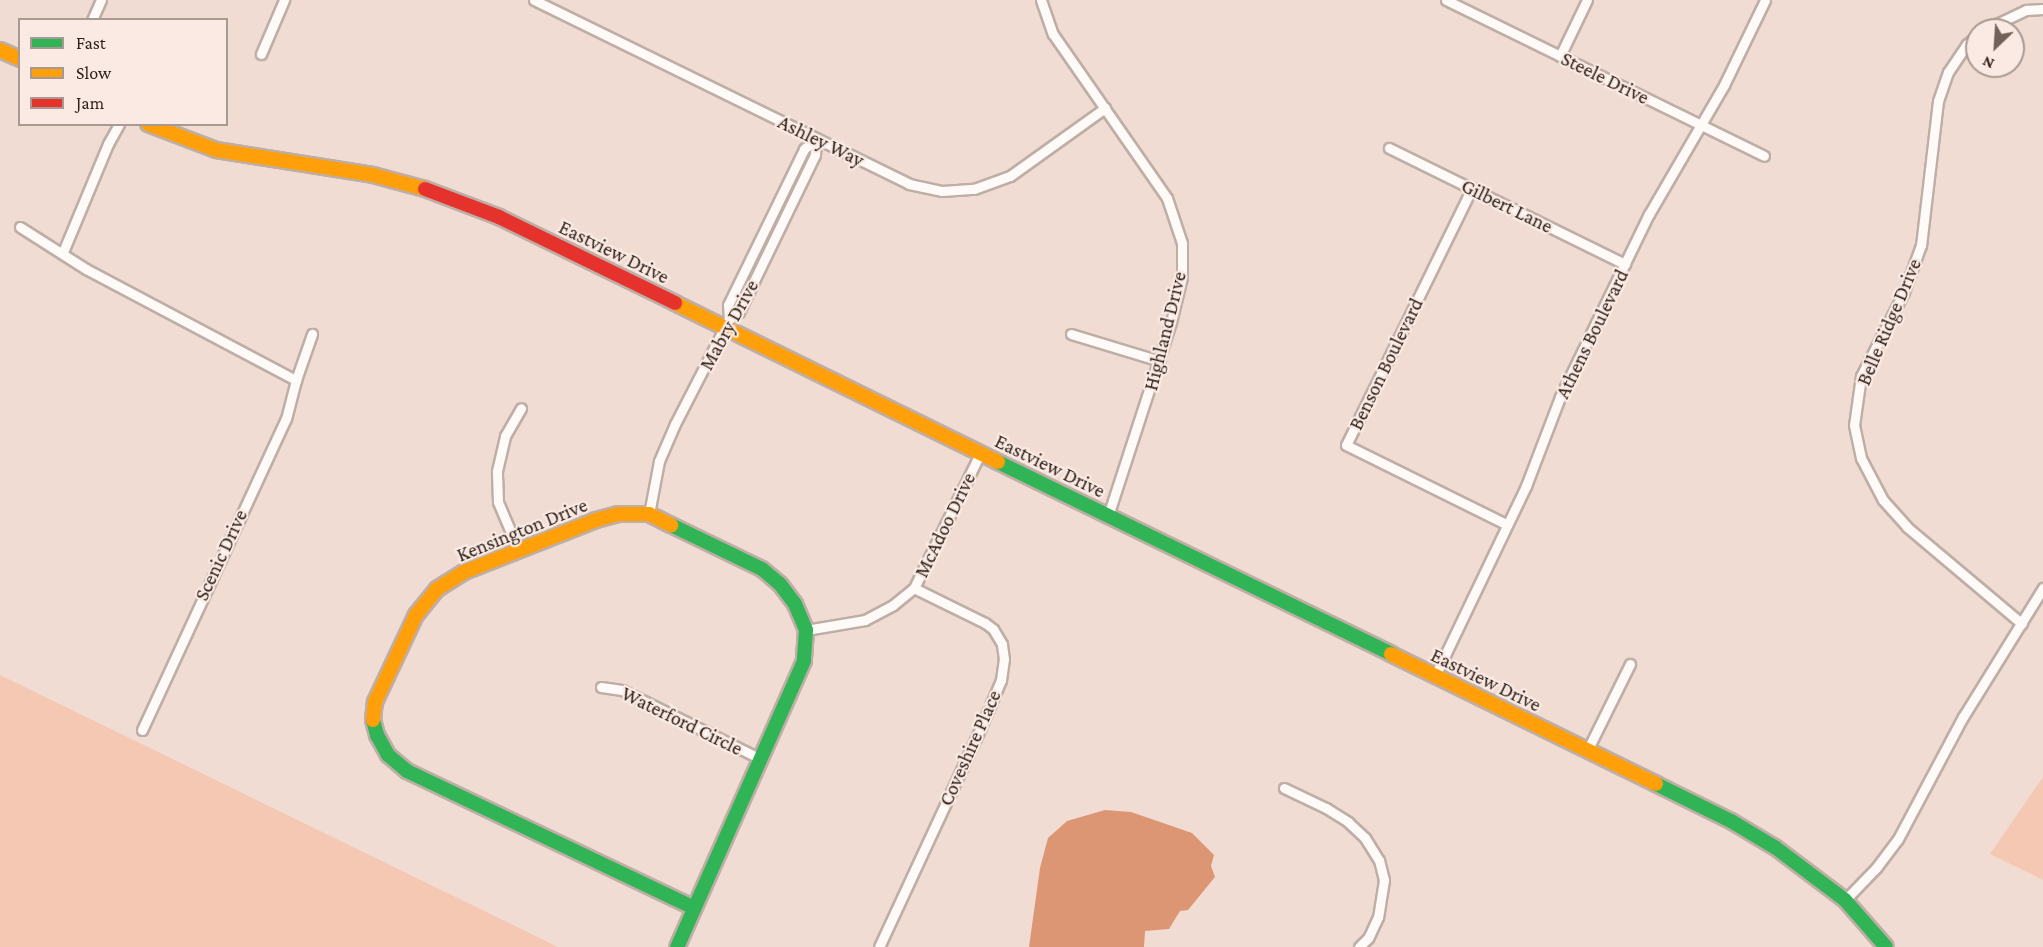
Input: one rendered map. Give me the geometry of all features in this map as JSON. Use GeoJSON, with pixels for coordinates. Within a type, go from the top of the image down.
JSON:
{"type":"FeatureCollection","features":[{"type":"Feature","properties":{"kind":"street"},"geometry":{"type":"LineString","coordinates":[[93,18],[101,0]]}},
{"type":"Feature","properties":{"kind":"street"},"geometry":{"type":"LineString","coordinates":[[261,54],[284,0]]}},
{"type":"Feature","properties":{"kind":"street","name":"Ashley Way"},"geometry":{"type":"LineString","coordinates":[[534,0],[909,184],[942,191],[974,189],[1010,176],[1105,108]]}},
{"type":"Feature","properties":{"kind":"street","name":"Highland Drive"},"geometry":{"type":"LineString","coordinates":[[1041,0],[1053,34],[1167,198],[1182,243],[1182,277],[1160,361],[1108,516]]}},
{"type":"Feature","properties":{"kind":"street","name":"Steele Drive"},"geometry":{"type":"LineString","coordinates":[[1446,0],[1764,156]]}},
{"type":"Feature","properties":{"kind":"street"},"geometry":{"type":"LineString","coordinates":[[1560,56],[1587,0]]}},
{"type":"Feature","properties":{"kind":"street","name":"Athens Boulevard"},"geometry":{"type":"LineString","coordinates":[[1435,676],[1526,486],[1560,397],[1649,214],[1725,85],[1765,0]]}},
{"type":"Feature","properties":{"kind":"street"},"geometry":{"type":"LineString","coordinates":[[2009,18],[2026,10],[2043,9]]}},
{"type":"Feature","properties":{"kind":"street","name":"Belle Ridge Drive"},"geometry":{"type":"LineString","coordinates":[[1965,47],[1948,72],[1938,101],[1921,245],[1904,292],[1861,376],[1854,425],[1861,458],[1883,500],[1907,527],[2022,624]]}},
{"type":"Feature","properties":{"kind":"street"},"geometry":{"type":"LineString","coordinates":[[0,50],[18,59]]}},
{"type":"Feature","properties":{"kind":"street"},"geometry":{"type":"LineString","coordinates":[[63,252],[108,144],[118,126]]}},
{"type":"Feature","properties":{"kind":"street","name":"Eastview Drive"},"geometry":{"type":"LineString","coordinates":[[153,126],[216,150],[373,175],[449,196],[499,217],[727,324],[980,454],[1731,821],[1782,852],[1845,900],[1886,947]]}},
{"type":"Feature","properties":{"kind":"street","name":"Mabry Drive"},"geometry":{"type":"LineString","coordinates":[[649,514],[659,461],[727,324],[728,305],[804,149],[816,139]]}},
{"type":"Feature","properties":{"kind":"street","name":"Gilbert Lane"},"geometry":{"type":"LineString","coordinates":[[1389,148],[1625,264]]}},
{"type":"Feature","properties":{"kind":"street","name":"Benson Boulevard"},"geometry":{"type":"LineString","coordinates":[[1472,188],[1346,445],[1506,524]]}},
{"type":"Feature","properties":{"kind":"street"},"geometry":{"type":"LineString","coordinates":[[20,227],[63,252],[86,269],[296,380]]}},
{"type":"Feature","properties":{"kind":"street","name":"Scenic Drive"},"geometry":{"type":"LineString","coordinates":[[142,730],[286,418],[312,334]]}},
{"type":"Feature","properties":{"kind":"street"},"geometry":{"type":"LineString","coordinates":[[1071,334],[1160,361]]}},
{"type":"Feature","properties":{"kind":"street"},"geometry":{"type":"LineString","coordinates":[[518,549],[498,502],[497,471],[505,436],[521,408]]}},
{"type":"Feature","properties":{"kind":"street","name":"McAdoo Drive"},"geometry":{"type":"LineString","coordinates":[[806,630],[865,620],[893,605],[914,588],[980,454]]}},
{"type":"Feature","properties":{"kind":"street","name":"Kensington Drive"},"geometry":{"type":"LineString","coordinates":[[677,947],[804,661],[806,630],[795,604],[780,584],[762,569],[649,514],[618,514],[518,549],[464,572],[437,589],[416,615],[375,702],[373,722],[388,755],[407,771],[694,908]]}},
{"type":"Feature","properties":{"kind":"street","name":"Coveshire Place"},"geometry":{"type":"LineString","coordinates":[[879,947],[998,690],[1004,659],[1002,644],[993,629],[914,588]]}},
{"type":"Feature","properties":{"kind":"street"},"geometry":{"type":"LineString","coordinates":[[1845,900],[1876,868],[1898,839],[1963,717],[2043,588]]}},
{"type":"Feature","properties":{"kind":"street"},"geometry":{"type":"LineString","coordinates":[[1587,751],[1630,664]]}},
{"type":"Feature","properties":{"kind":"street","name":"Waterford Circle"},"geometry":{"type":"LineString","coordinates":[[601,687],[622,690],[761,759]]}},
{"type":"Feature","properties":{"kind":"street"},"geometry":{"type":"LineString","coordinates":[[1284,788],[1348,822],[1365,838],[1379,860],[1384,880],[1378,917],[1368,938],[1359,947]]}},
{"type":"Feature","properties":{"kind":"shaded area"},"geometry":{"type":"Polygon","coordinates":[[[0,675],[228,786],[558,947],[0,947],[0,675]]]}},
{"type":"Feature","properties":{"kind":"shaded area"},"geometry":{"type":"Polygon","coordinates":[[[2043,777],[2043,880],[1990,854],[2043,777]]]}},
{"type":"Feature","properties":{"kind":"shaded area"},"geometry":{"type":"Polygon","coordinates":[[[1105,810],[1131,812],[1192,833],[1214,855],[1211,866],[1215,877],[1188,910],[1180,911],[1169,929],[1145,931],[1144,947],[1029,947],[1040,868],[1048,838],[1067,821],[1105,810]]]}},
{"type":"Feature","properties":{"kind":"traffic: fast"},"geometry":{"type":"LineString","coordinates":[[998,462],[1391,654]]}},
{"type":"Feature","properties":{"kind":"traffic: fast"},"geometry":{"type":"LineString","coordinates":[[671,525],[762,569],[780,584],[795,604],[806,630],[804,661],[677,947]]}},
{"type":"Feature","properties":{"kind":"traffic: fast"},"geometry":{"type":"LineString","coordinates":[[373,720],[377,735],[388,755],[407,771],[694,908]]}},
{"type":"Feature","properties":{"kind":"traffic: fast"},"geometry":{"type":"LineString","coordinates":[[1656,784],[1731,821],[1776,848],[1845,900],[1886,947]]}},
{"type":"Feature","properties":{"kind":"traffic: slow"},"geometry":{"type":"LineString","coordinates":[[0,50],[18,58]]}},
{"type":"Feature","properties":{"kind":"traffic: slow"},"geometry":{"type":"LineString","coordinates":[[153,126],[216,150],[373,175],[425,189]]}},
{"type":"Feature","properties":{"kind":"traffic: slow"},"geometry":{"type":"LineString","coordinates":[[675,303],[998,462]]}},
{"type":"Feature","properties":{"kind":"traffic: slow"},"geometry":{"type":"LineString","coordinates":[[373,720],[375,702],[416,615],[437,589],[464,572],[596,520],[618,514],[649,514],[671,525]]}},
{"type":"Feature","properties":{"kind":"traffic: slow"},"geometry":{"type":"LineString","coordinates":[[1391,654],[1656,784]]}},
{"type":"Feature","properties":{"kind":"traffic: jam"},"geometry":{"type":"LineString","coordinates":[[425,189],[499,217],[675,303]]}}]}
